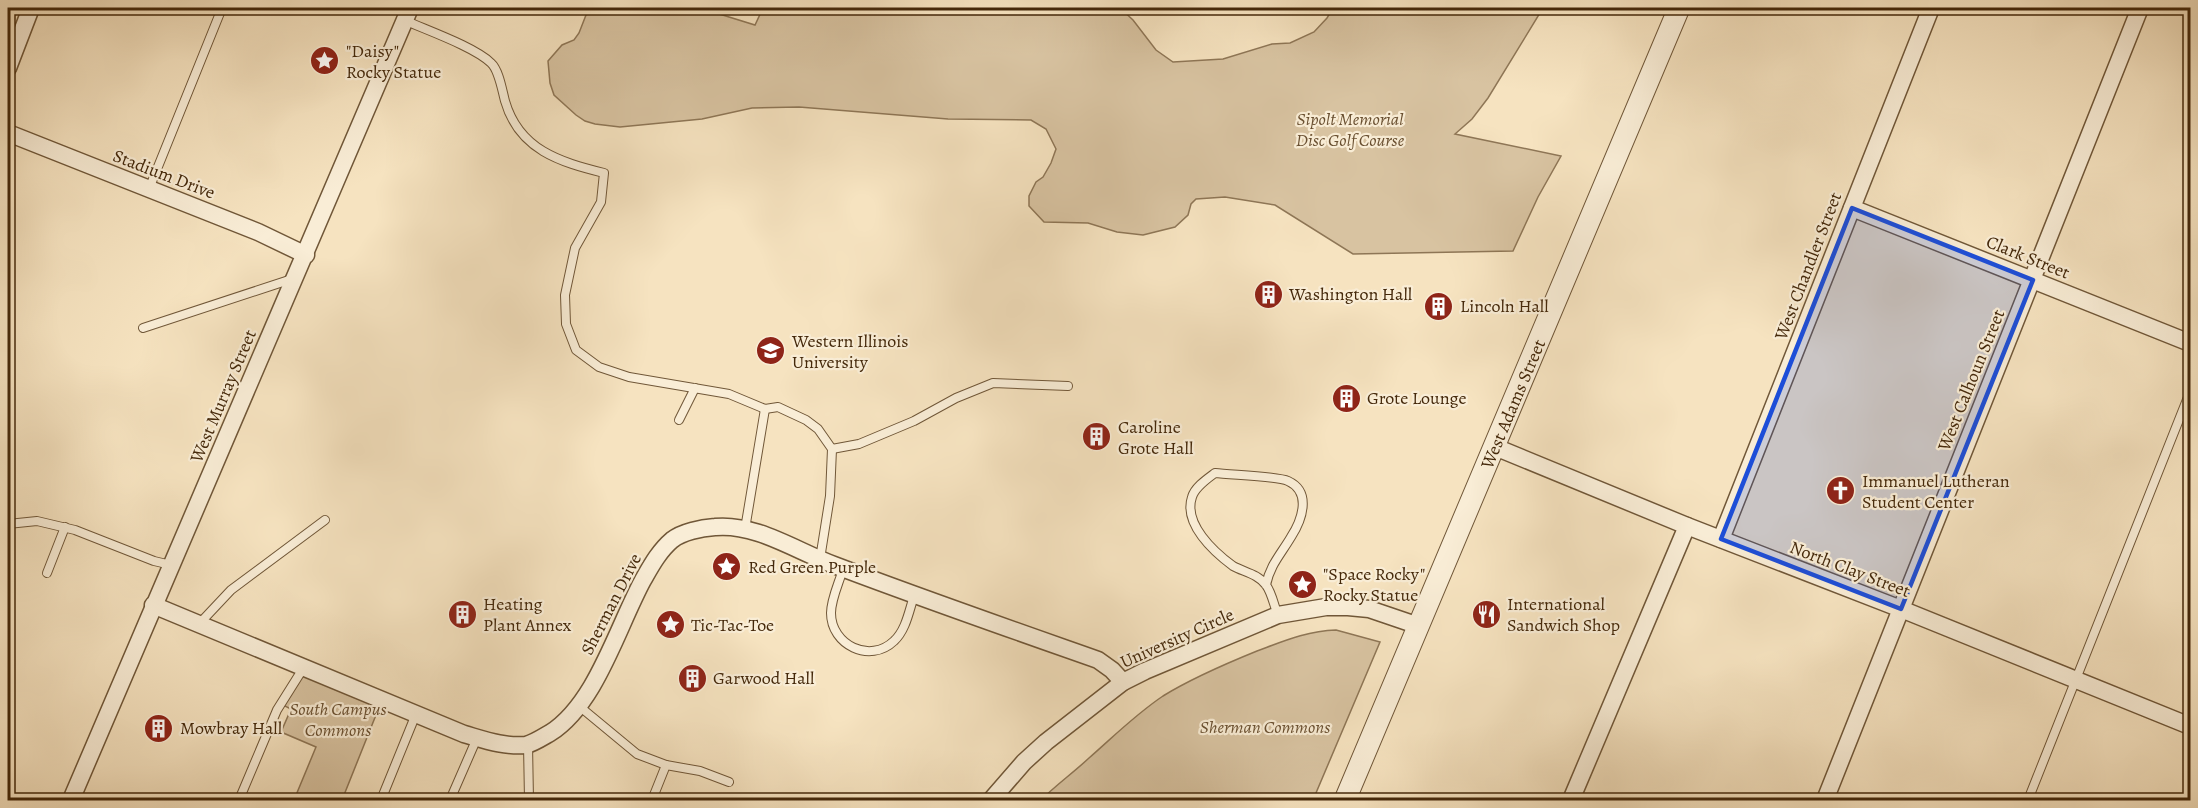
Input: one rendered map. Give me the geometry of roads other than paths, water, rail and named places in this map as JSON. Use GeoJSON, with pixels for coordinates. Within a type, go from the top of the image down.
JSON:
{"type":"FeatureCollection","features":[{"type":"Feature","properties":{"kind":"street"},"geometry":{"type":"LineString","coordinates":[[8,68],[31,8]]}},
{"type":"Feature","properties":{"kind":"street","name":"West Adams Street"},"geometry":{"type":"LineString","coordinates":[[1345,801],[1679,8]]}},
{"type":"Feature","properties":{"kind":"street","name":"West Chandler Street"},"geometry":{"type":"LineString","coordinates":[[1721,539],[1930,8]]}},
{"type":"Feature","properties":{"kind":"street","name":"West Calhoun Street"},"geometry":{"type":"LineString","coordinates":[[1826,801],[2140,8]]}},
{"type":"Feature","properties":{"kind":"street","name":"West Murray Street"},"geometry":{"type":"LineString","coordinates":[[71,801],[407,14]]}},
{"type":"Feature","properties":{"kind":"street","name":"Stadium Drive"},"geometry":{"type":"LineString","coordinates":[[8,133],[258,232],[306,255]]}},
{"type":"Feature","properties":{"kind":"street","name":"Clark Street"},"geometry":{"type":"LineString","coordinates":[[1852,208],[2190,344]]}},
{"type":"Feature","properties":{"kind":"street","name":"North Clay Street"},"geometry":{"type":"LineString","coordinates":[[1495,447],[2190,726]]}},
{"type":"Feature","properties":{"kind":"street","name":"Sherman Drive"},"geometry":{"type":"LineString","coordinates":[[153,605],[477,738],[508,746],[528,744],[558,728],[579,706],[591,687],[638,589],[660,551],[673,539],[690,531],[716,526],[745,529],[914,596],[1098,660],[1123,682]]}},
{"type":"Feature","properties":{"kind":"street"},"geometry":{"type":"LineString","coordinates":[[1571,801],[1687,526]]}},
{"type":"Feature","properties":{"kind":"street","name":"University Circle"},"geometry":{"type":"LineString","coordinates":[[991,801],[1024,762],[1046,742],[1123,682],[1278,615],[1326,607],[1348,607],[1370,609],[1419,626]]}},
{"type":"Feature","properties":{"kind":"lane"},"geometry":{"type":"LineString","coordinates":[[149,189],[222,8]]}},
{"type":"Feature","properties":{"kind":"lane"},"geometry":{"type":"LineString","coordinates":[[407,14],[478,53],[493,64],[508,113],[525,137],[543,153],[604,173],[601,202],[575,248],[565,295],[566,324],[576,350],[599,367],[629,377],[729,394],[765,409],[778,407],[806,420],[818,429],[832,449],[830,496],[819,560]]}},
{"type":"Feature","properties":{"kind":"lane"},"geometry":{"type":"LineString","coordinates":[[143,328],[295,278]]}},
{"type":"Feature","properties":{"kind":"lane"},"geometry":{"type":"LineString","coordinates":[[832,449],[859,444],[914,421],[956,398],[993,383],[1068,386]]}},
{"type":"Feature","properties":{"kind":"lane"},"geometry":{"type":"LineString","coordinates":[[679,420],[695,388]]}},
{"type":"Feature","properties":{"kind":"lane"},"geometry":{"type":"LineString","coordinates":[[2028,801],[2190,392]]}},
{"type":"Feature","properties":{"kind":"lane"},"geometry":{"type":"LineString","coordinates":[[745,529],[765,409]]}},
{"type":"Feature","properties":{"kind":"lane"},"geometry":{"type":"LineString","coordinates":[[1266,585],[1269,570],[1300,523],[1304,506],[1298,489],[1287,481],[1215,473],[1204,481],[1192,496],[1192,516],[1200,533],[1218,553],[1235,567],[1256,576],[1266,585],[1278,615]]}},
{"type":"Feature","properties":{"kind":"lane"},"geometry":{"type":"LineString","coordinates":[[199,624],[231,590],[325,520]]}},
{"type":"Feature","properties":{"kind":"lane"},"geometry":{"type":"LineString","coordinates":[[8,524],[37,521],[65,527],[154,561],[171,565]]}},
{"type":"Feature","properties":{"kind":"lane"},"geometry":{"type":"LineString","coordinates":[[47,573],[65,527]]}},
{"type":"Feature","properties":{"kind":"lane"},"geometry":{"type":"LineString","coordinates":[[843,569],[831,612],[832,625],[846,645],[857,650],[870,652],[882,650],[892,643],[901,634],[914,596]]}},
{"type":"Feature","properties":{"kind":"lane"},"geometry":{"type":"LineString","coordinates":[[239,801],[277,710],[303,668]]}},
{"type":"Feature","properties":{"kind":"lane"},"geometry":{"type":"LineString","coordinates":[[579,706],[637,754],[666,765],[700,771],[729,782]]}},
{"type":"Feature","properties":{"kind":"lane"},"geometry":{"type":"LineString","coordinates":[[381,801],[416,714]]}},
{"type":"Feature","properties":{"kind":"lane"},"geometry":{"type":"LineString","coordinates":[[450,801],[477,738]]}},
{"type":"Feature","properties":{"kind":"lane"},"geometry":{"type":"LineString","coordinates":[[528,744],[529,801]]}},
{"type":"Feature","properties":{"kind":"lane"},"geometry":{"type":"LineString","coordinates":[[652,801],[666,765]]}},
{"type":"Feature","properties":{"kind":"place","name":"\"Daisy\" Rocky Statue"},"geometry":{"type":"Point","coordinates":[325,61]}},
{"type":"Feature","properties":{"kind":"place","name":"Washington Hall"},"geometry":{"type":"Point","coordinates":[1268,294]}},
{"type":"Feature","properties":{"kind":"place","name":"Lincoln Hall"},"geometry":{"type":"Point","coordinates":[1439,306]}},
{"type":"Feature","properties":{"kind":"place","name":"Western Illinois University"},"geometry":{"type":"Point","coordinates":[771,351]}},
{"type":"Feature","properties":{"kind":"place","name":"Grote Lounge"},"geometry":{"type":"Point","coordinates":[1346,398]}},
{"type":"Feature","properties":{"kind":"place","name":"Caroline Grote Hall"},"geometry":{"type":"Point","coordinates":[1097,437]}},
{"type":"Feature","properties":{"kind":"place","name":"Immanuel Lutheran Student Center"},"geometry":{"type":"Point","coordinates":[1841,491]}},
{"type":"Feature","properties":{"kind":"place","name":"Red Green Purple"},"geometry":{"type":"Point","coordinates":[727,567]}},
{"type":"Feature","properties":{"kind":"place","name":"\"Space Rocky\" Rocky Statue"},"geometry":{"type":"Point","coordinates":[1302,584]}},
{"type":"Feature","properties":{"kind":"place","name":"Heating Plant Annex"},"geometry":{"type":"Point","coordinates":[462,614]}},
{"type":"Feature","properties":{"kind":"place","name":"International Sandwich Shop"},"geometry":{"type":"Point","coordinates":[1486,614]}},
{"type":"Feature","properties":{"kind":"place","name":"Tic-Tac-Toe"},"geometry":{"type":"Point","coordinates":[670,625]}},
{"type":"Feature","properties":{"kind":"place","name":"Garwood Hall"},"geometry":{"type":"Point","coordinates":[692,678]}},
{"type":"Feature","properties":{"kind":"place","name":"Mowbray Hall"},"geometry":{"type":"Point","coordinates":[159,728]}},
{"type":"Feature","properties":{"kind":"park label","name":"Sipolt Memorial Disc Golf Course"},"geometry":{"type":"Point","coordinates":[1350,129]}},
{"type":"Feature","properties":{"kind":"park label","name":"South Campus Commons"},"geometry":{"type":"Point","coordinates":[338,719]}},
{"type":"Feature","properties":{"kind":"park label","name":"Sherman Commons"},"geometry":{"type":"Point","coordinates":[1265,727]}}]}
